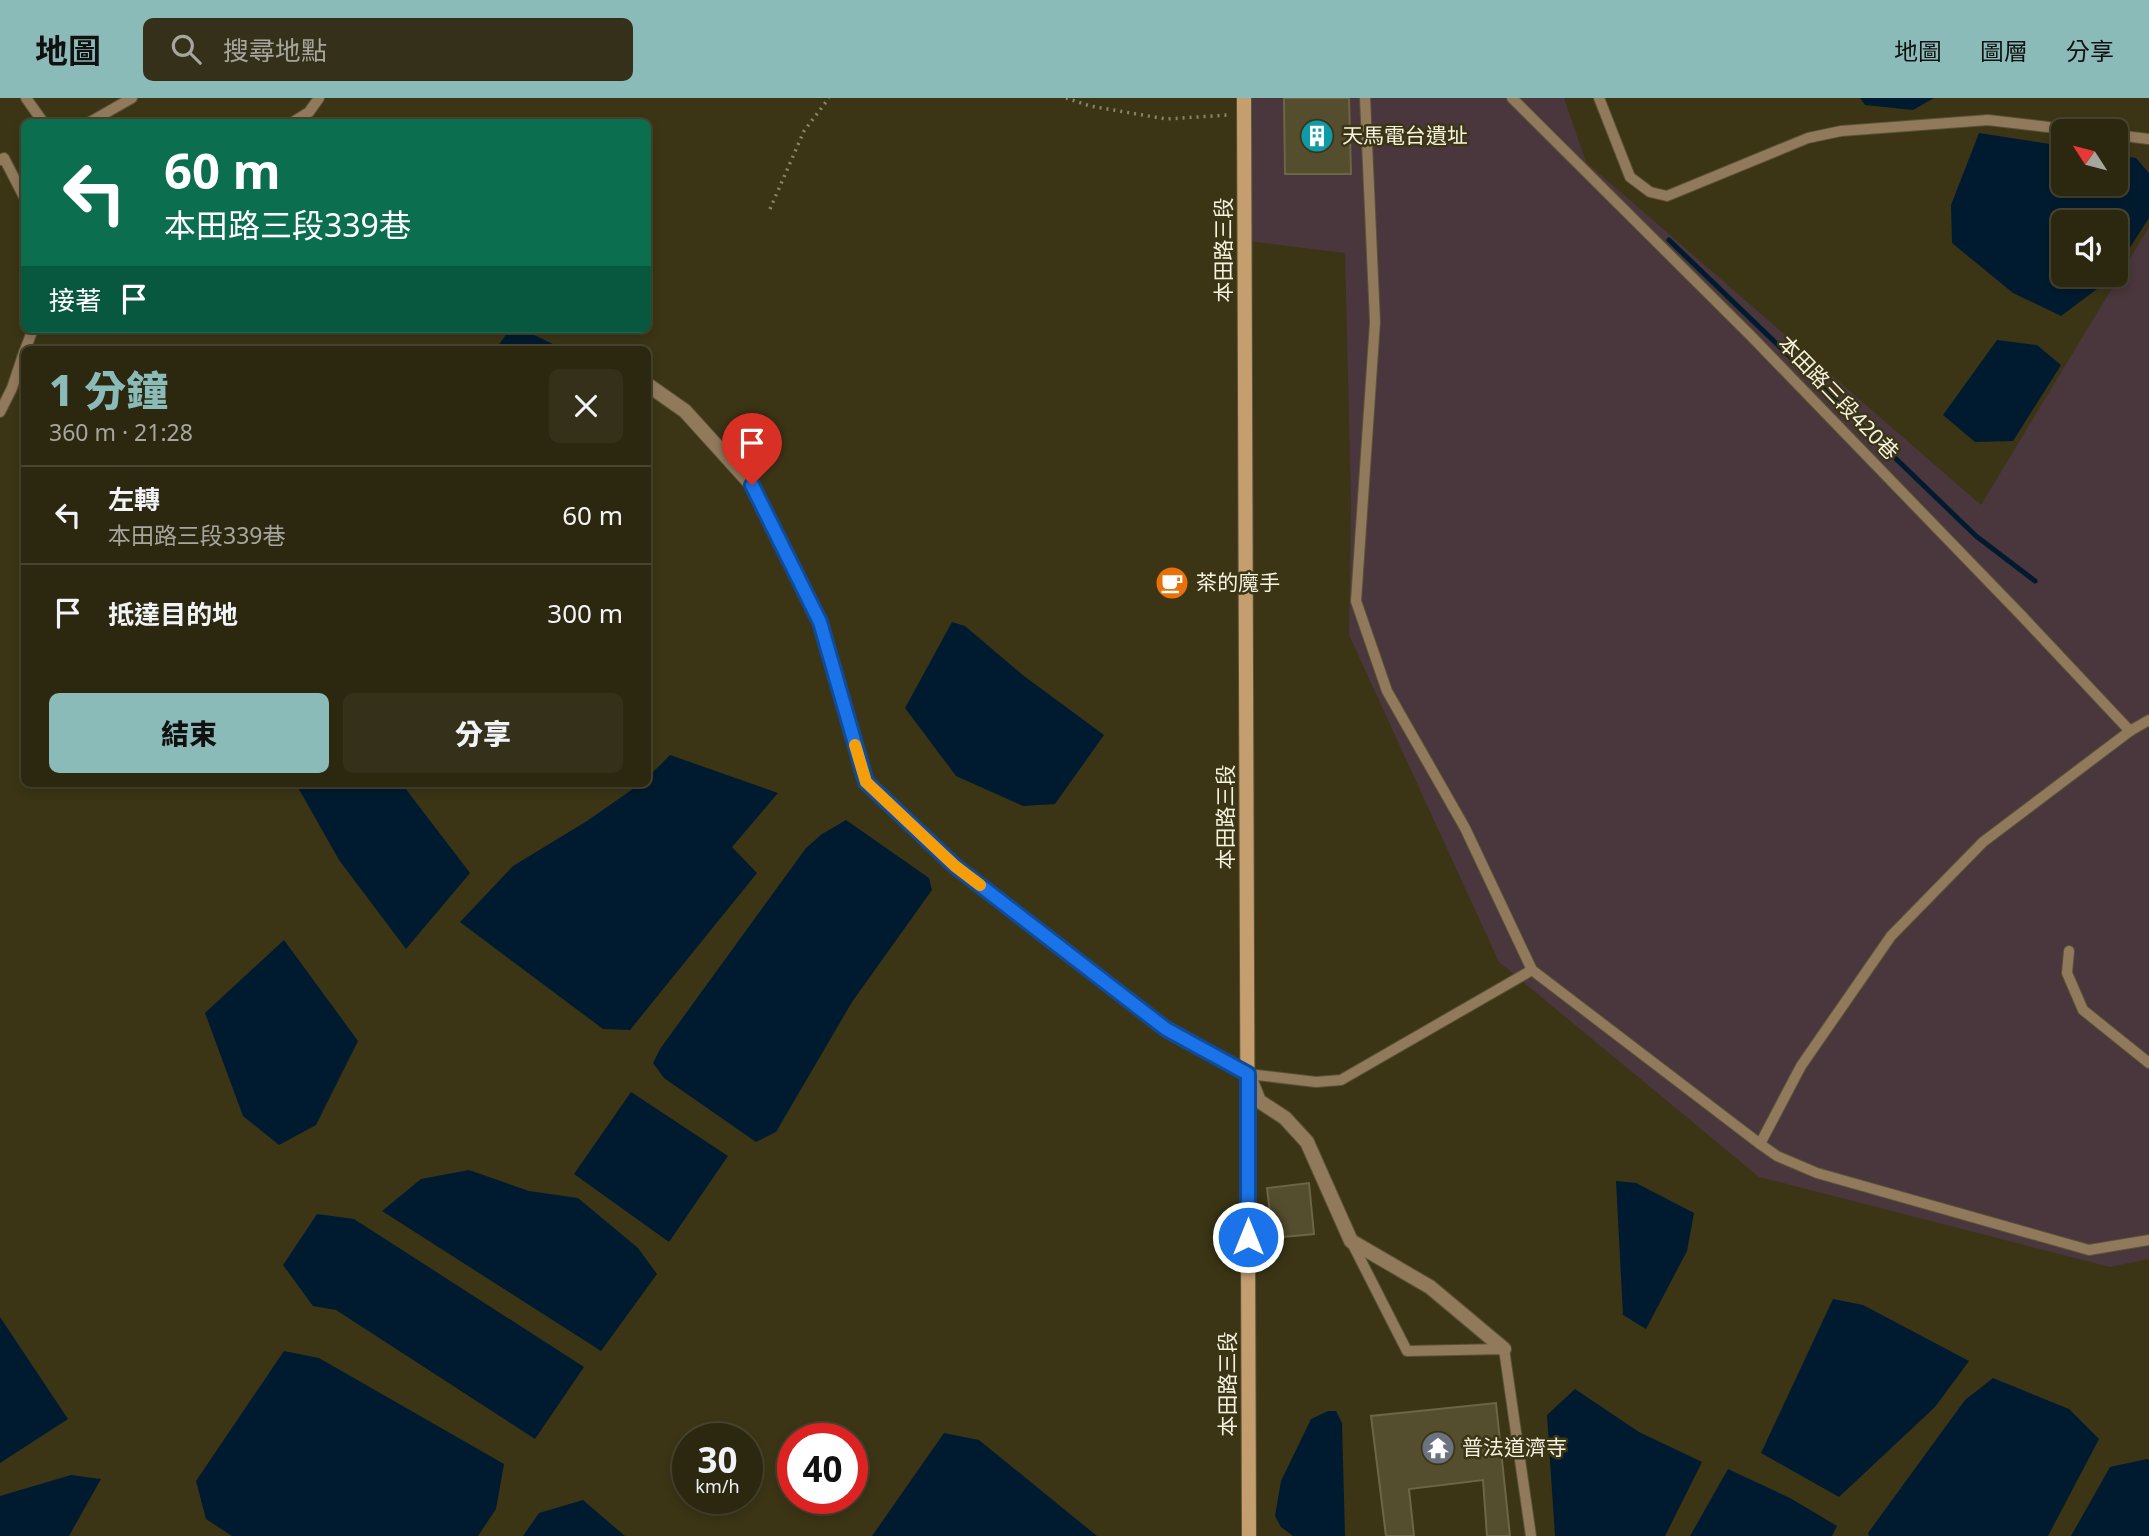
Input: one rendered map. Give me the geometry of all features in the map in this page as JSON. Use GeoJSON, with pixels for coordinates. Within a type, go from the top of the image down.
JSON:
{"type":"FeatureCollection","features":[{"type":"Feature","properties":{"kind":"street","name":"本田路三段"},"geometry":{"type":"LineString","coordinates":[[1244,98],[1249,1536]]}},
{"type":"Feature","properties":{"kind":"street"},"geometry":{"type":"LineString","coordinates":[[651,387],[685,411],[752,485],[820,622],[866,782],[955,866],[1166,1029],[1248,1074],[1259,1101],[1285,1118],[1307,1142],[1351,1241],[1430,1287],[1504,1349]]}},
{"type":"Feature","properties":{"kind":"lane"},"geometry":{"type":"LineString","coordinates":[[26,98],[41,119]]}},
{"type":"Feature","properties":{"kind":"lane"},"geometry":{"type":"LineString","coordinates":[[95,119],[132,98]]}},
{"type":"Feature","properties":{"kind":"lane"},"geometry":{"type":"LineString","coordinates":[[298,119],[309,112],[319,98]]}},
{"type":"Feature","properties":{"kind":"lane"},"geometry":{"type":"LineString","coordinates":[[1365,98],[1374,322],[1356,601],[1387,691],[1465,828],[1532,970],[1777,1156],[1817,1173],[2089,1250],[2149,1240]]}},
{"type":"Feature","properties":{"kind":"lane","name":"本田路三段420巷"},"geometry":{"type":"LineString","coordinates":[[1511,98],[1751,336],[2130,731]]}},
{"type":"Feature","properties":{"kind":"lane"},"geometry":{"type":"LineString","coordinates":[[1599,98],[1630,177],[1650,192],[1667,195],[1808,138],[1840,131],[1987,120],[2051,127]]}},
{"type":"Feature","properties":{"kind":"lane"},"geometry":{"type":"LineString","coordinates":[[2128,136],[2149,139]]}},
{"type":"Feature","properties":{"kind":"lane"},"geometry":{"type":"LineString","coordinates":[[0,160],[4,158],[21,191]]}},
{"type":"Feature","properties":{"kind":"lane"},"geometry":{"type":"LineString","coordinates":[[0,412],[21,362]]}},
{"type":"Feature","properties":{"kind":"lane"},"geometry":{"type":"LineString","coordinates":[[1760,1144],[1801,1066],[1891,936],[1983,842],[2130,731],[2149,720]]}},
{"type":"Feature","properties":{"kind":"lane"},"geometry":{"type":"LineString","coordinates":[[2069,951],[2067,973],[2083,1010],[2149,1063]]}},
{"type":"Feature","properties":{"kind":"lane"},"geometry":{"type":"LineString","coordinates":[[1248,1074],[1316,1082],[1341,1080],[1532,970]]}},
{"type":"Feature","properties":{"kind":"lane"},"geometry":{"type":"LineString","coordinates":[[1351,1241],[1407,1351],[1504,1349],[1531,1536]]}},
{"type":"Feature","properties":{"kind":"path"},"geometry":{"type":"LineString","coordinates":[[770,209],[804,131],[828,98]]}},
{"type":"Feature","properties":{"kind":"path"},"geometry":{"type":"LineString","coordinates":[[1066,98],[1090,106],[1166,119],[1244,113]]}},
{"type":"Feature","properties":{"kind":"shaded area"},"geometry":{"type":"Polygon","coordinates":[[[1248,98],[1564,98],[1586,162],[1981,505],[2113,287],[2128,287],[2128,262],[2149,227],[2149,1259],[2110,1267],[1759,1177],[1499,962],[1349,635],[1351,501],[1345,253],[1248,241],[1248,98]]]}},
{"type":"Feature","properties":{"kind":"water"},"geometry":{"type":"Polygon","coordinates":[[[1860,98],[1934,98],[1913,110],[1865,105],[1860,98]]]}},
{"type":"Feature","properties":{"kind":"water"},"geometry":{"type":"Polygon","coordinates":[[[1979,133],[2051,144],[2051,196],[2128,196],[2128,157],[2136,158],[2149,173],[2149,218],[2128,250],[2128,210],[2051,210],[2051,287],[2100,287],[2061,316],[2013,293],[1952,243],[1951,205],[1979,133]]]}},
{"type":"Feature","properties":{"kind":"water"},"geometry":{"type":"Polygon","coordinates":[[[507,333],[530,333],[557,346],[498,346],[507,333]]]}},
{"type":"Feature","properties":{"kind":"water"},"geometry":{"type":"Polygon","coordinates":[[[1997,340],[2037,345],[2061,365],[2013,441],[1975,442],[1943,415],[1997,340]]]}},
{"type":"Feature","properties":{"kind":"water"},"geometry":{"type":"Polygon","coordinates":[[[952,622],[965,626],[1024,676],[1104,735],[1055,804],[1023,806],[956,776],[905,708],[952,622]]]}},
{"type":"Feature","properties":{"kind":"water"},"geometry":{"type":"Polygon","coordinates":[[[670,755],[778,793],[732,847],[757,873],[630,1030],[603,1029],[460,922],[513,866],[587,821],[636,787],[651,787],[651,774],[670,755]]]}},
{"type":"Feature","properties":{"kind":"water"},"geometry":{"type":"Polygon","coordinates":[[[298,787],[404,787],[470,873],[406,949],[339,860],[298,787]]]}},
{"type":"Feature","properties":{"kind":"water"},"geometry":{"type":"Polygon","coordinates":[[[846,820],[929,878],[932,890],[852,1002],[776,1132],[756,1142],[664,1078],[653,1063],[660,1049],[806,848],[822,834],[846,820]]]}},
{"type":"Feature","properties":{"kind":"water"},"geometry":{"type":"Polygon","coordinates":[[[284,940],[358,1041],[316,1125],[279,1145],[243,1116],[205,1013],[284,940]]]}},
{"type":"Feature","properties":{"kind":"water"},"geometry":{"type":"Polygon","coordinates":[[[631,1092],[728,1156],[669,1242],[574,1174],[631,1092]]]}},
{"type":"Feature","properties":{"kind":"water"},"geometry":{"type":"Polygon","coordinates":[[[469,1170],[529,1191],[578,1198],[638,1248],[657,1274],[601,1351],[382,1211],[421,1179],[469,1170]]]}},
{"type":"Feature","properties":{"kind":"water"},"geometry":{"type":"Polygon","coordinates":[[[1616,1181],[1636,1183],[1694,1213],[1687,1251],[1646,1329],[1623,1315],[1616,1181]]]}},
{"type":"Feature","properties":{"kind":"water"},"geometry":{"type":"Polygon","coordinates":[[[317,1214],[354,1219],[584,1367],[535,1439],[336,1310],[313,1306],[283,1265],[317,1214]]]}},
{"type":"Feature","properties":{"kind":"water"},"geometry":{"type":"Polygon","coordinates":[[[1833,1299],[1863,1305],[1969,1361],[1935,1407],[1839,1497],[1761,1453],[1833,1299]]]}},
{"type":"Feature","properties":{"kind":"water"},"geometry":{"type":"Polygon","coordinates":[[[0,1317],[68,1419],[0,1463],[0,1317]]]}},
{"type":"Feature","properties":{"kind":"water"},"geometry":{"type":"Polygon","coordinates":[[[284,1351],[319,1358],[504,1464],[496,1509],[478,1536],[232,1536],[206,1519],[196,1481],[284,1351]]]}},
{"type":"Feature","properties":{"kind":"water"},"geometry":{"type":"Polygon","coordinates":[[[1993,1378],[2069,1409],[2099,1439],[2048,1536],[1869,1536],[1868,1533],[1965,1400],[1993,1378]]]}},
{"type":"Feature","properties":{"kind":"water"},"geometry":{"type":"Polygon","coordinates":[[[1575,1389],[1639,1432],[1702,1462],[1665,1536],[1555,1536],[1547,1415],[1575,1389]]]}},
{"type":"Feature","properties":{"kind":"water"},"geometry":{"type":"Polygon","coordinates":[[[1328,1411],[1336,1411],[1342,1423],[1345,1536],[1293,1536],[1281,1527],[1275,1516],[1281,1481],[1311,1419],[1328,1411]]]}},
{"type":"Feature","properties":{"kind":"water"},"geometry":{"type":"Polygon","coordinates":[[[944,1433],[979,1440],[1097,1536],[872,1536],[944,1433]]]}},
{"type":"Feature","properties":{"kind":"water"},"geometry":{"type":"Polygon","coordinates":[[[2147,1459],[2149,1536],[2071,1536],[2110,1467],[2147,1459]]]}},
{"type":"Feature","properties":{"kind":"water"},"geometry":{"type":"Polygon","coordinates":[[[1728,1469],[1790,1498],[1837,1526],[1832,1536],[1690,1536],[1728,1469]]]}},
{"type":"Feature","properties":{"kind":"water"},"geometry":{"type":"Polygon","coordinates":[[[71,1475],[101,1479],[69,1536],[0,1536],[0,1496],[71,1475]]]}},
{"type":"Feature","properties":{"kind":"water"},"geometry":{"type":"Polygon","coordinates":[[[583,1500],[625,1536],[523,1536],[539,1513],[583,1500]]]}},
{"type":"Feature","properties":{"kind":"building","name":"天馬電台遺址"},"geometry":{"type":"Polygon","coordinates":[[[1284,98],[1349,98],[1351,174],[1285,174],[1284,98]]]}},
{"type":"Feature","properties":{"kind":"building"},"geometry":{"type":"Polygon","coordinates":[[[1309,1183],[1314,1234],[1273,1238],[1267,1188],[1309,1183]]]}},
{"type":"Feature","properties":{"kind":"building","name":"普法道濟寺"},"geometry":{"type":"Polygon","coordinates":[[[1496,1403],[1510,1536],[1487,1536],[1483,1480],[1409,1489],[1414,1536],[1386,1536],[1371,1416],[1496,1403]]]}},
{"type":"Feature","properties":{"kind":"waterway"},"geometry":{"type":"LineString","coordinates":[[1669,240],[1976,536],[2035,581]]}},
{"type":"Feature","properties":{"kind":"slow traffic"},"geometry":{"type":"LineString","coordinates":[[855,745],[866,782],[955,866],[980,885]]}},
{"type":"Feature","properties":{"kind":"place","name":"天馬電台遺址"},"geometry":{"type":"Point","coordinates":[1317,136]}},
{"type":"Feature","properties":{"kind":"place","name":"茶的魔手"},"geometry":{"type":"Point","coordinates":[1172,583]}},
{"type":"Feature","properties":{"kind":"place","name":"普法道濟寺"},"geometry":{"type":"Point","coordinates":[1438,1448]}},
{"type":"Feature","properties":{"kind":"route"},"geometry":{"type":"LineString","coordinates":[[752,485],[820,622],[866,782],[955,866],[1166,1029],[1248,1074],[1248,1237]]}}]}
